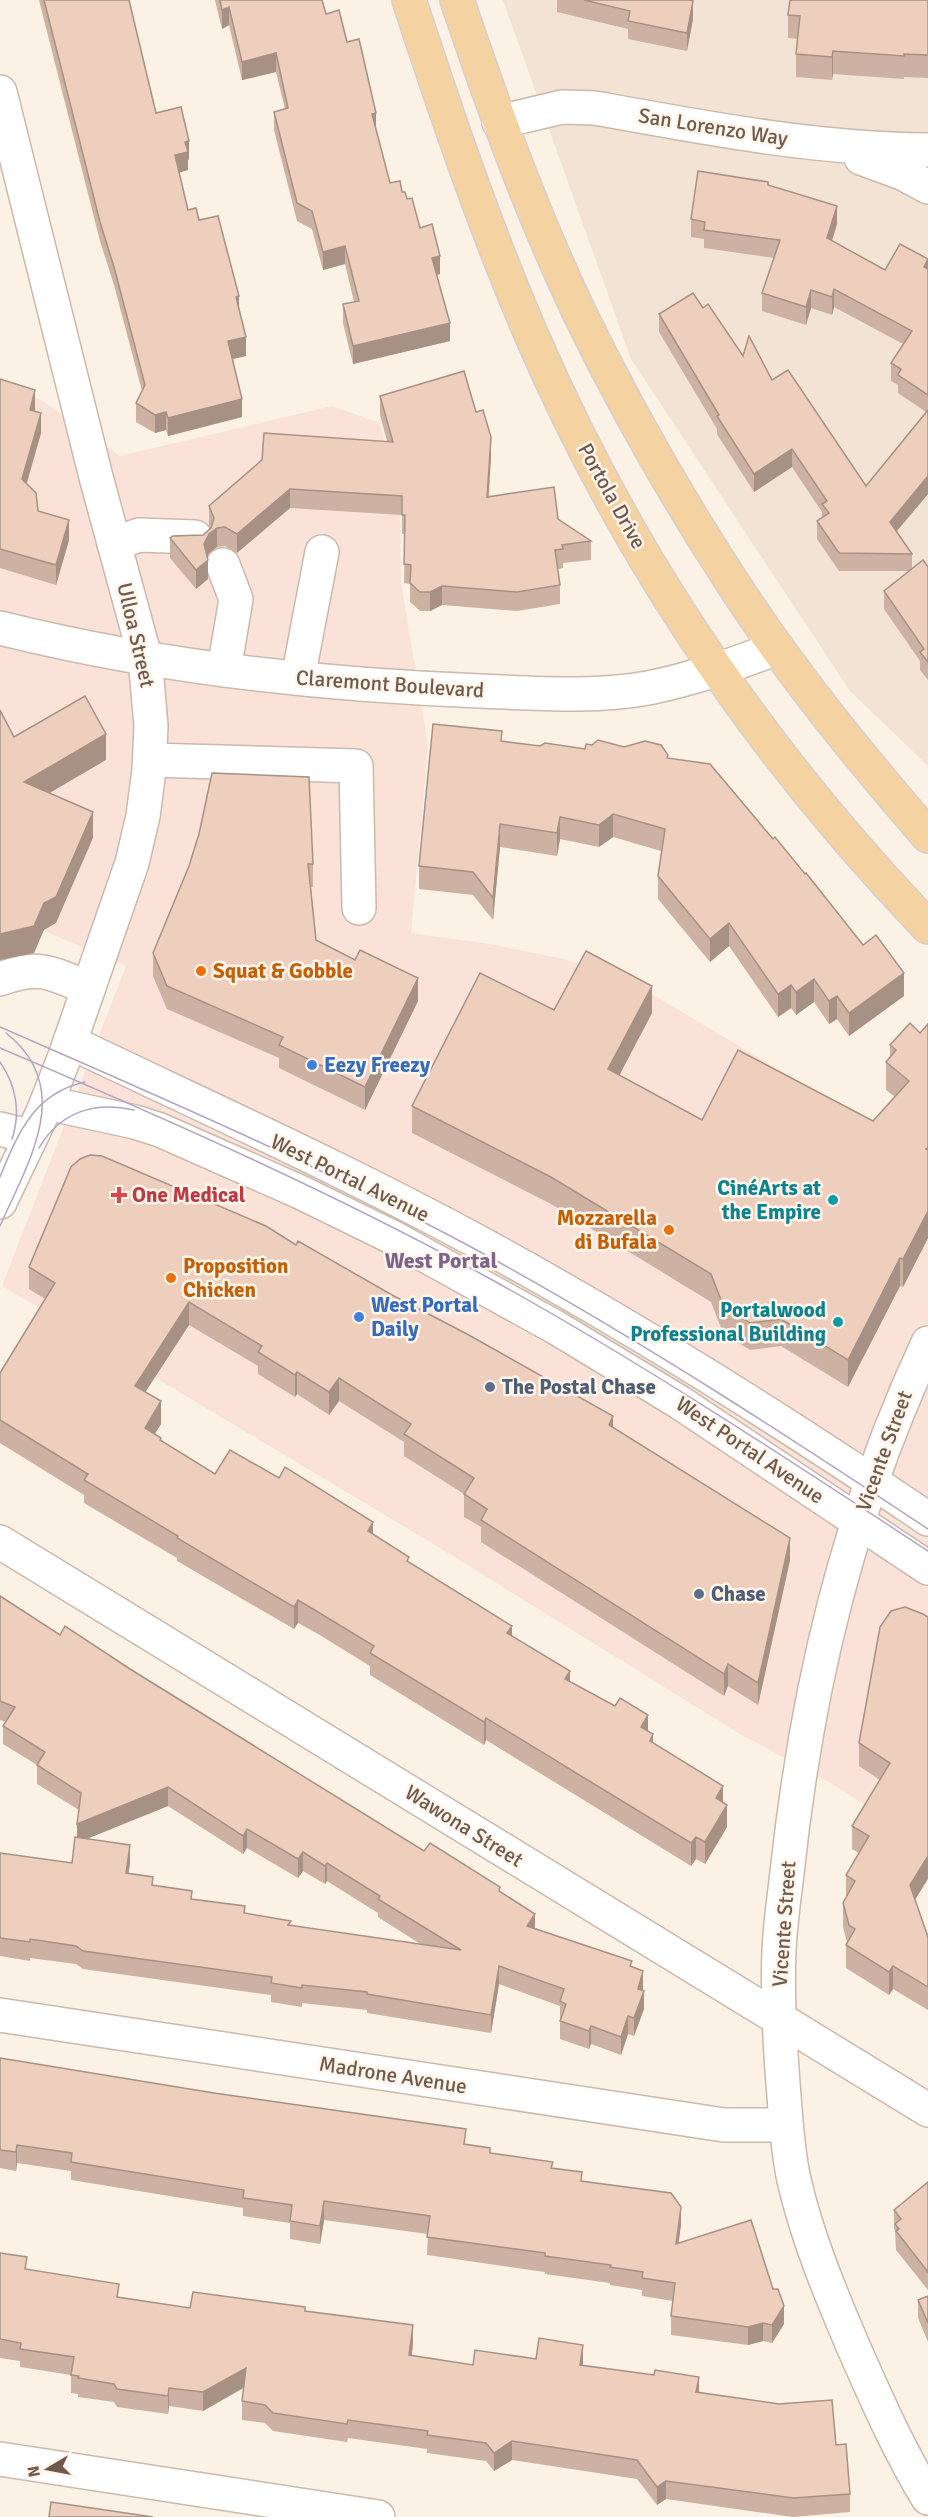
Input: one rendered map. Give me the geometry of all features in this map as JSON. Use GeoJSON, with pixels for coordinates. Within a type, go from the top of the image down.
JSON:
{"type":"FeatureCollection","features":[{"type":"Feature","properties":{"kind":"main road","name":"Portola Drive"},"geometry":{"type":"LineString","coordinates":[[409,0],[473,188],[532,336],[580,437],[629,530],[716,671],[775,751],[836,825],[928,927]]}},
{"type":"Feature","properties":{"kind":"main road"},"geometry":{"type":"LineString","coordinates":[[458,0],[500,122],[548,242],[616,384],[691,516],[777,648],[827,714],[928,836]]}},
{"type":"Feature","properties":{"kind":"street","name":"Ulloa Street"},"geometry":{"type":"LineString","coordinates":[[0,92],[114,544],[145,657],[151,726],[150,760],[143,816],[135,852],[47,1103],[15,1133],[0,1202]]}},
{"type":"Feature","properties":{"kind":"street","name":"San Lorenzo Way"},"geometry":{"type":"LineString","coordinates":[[500,122],[562,107],[595,108],[803,142],[888,150],[928,150]]}},
{"type":"Feature","properties":{"kind":"street"},"geometry":{"type":"LineString","coordinates":[[803,142],[854,155],[902,173],[928,187]]}},
{"type":"Feature","properties":{"kind":"street"},"geometry":{"type":"LineString","coordinates":[[114,544],[139,535],[195,537]]}},
{"type":"Feature","properties":{"kind":"street"},"geometry":{"type":"LineString","coordinates":[[298,678],[322,552]]}},
{"type":"Feature","properties":{"kind":"street"},"geometry":{"type":"LineString","coordinates":[[223,566],[237,599],[224,670]]}},
{"type":"Feature","properties":{"kind":"street","name":"Claremont Boulevard"},"geometry":{"type":"LineString","coordinates":[[0,628],[224,670],[425,689],[612,692],[647,688],[716,671],[777,648]]}},
{"type":"Feature","properties":{"kind":"street"},"geometry":{"type":"LineString","coordinates":[[150,760],[356,766],[359,908]]}},
{"type":"Feature","properties":{"kind":"street"},"geometry":{"type":"LineString","coordinates":[[0,979],[21,972],[44,970],[88,988]]}},
{"type":"Feature","properties":{"kind":"street","name":"West Portal Avenue"},"geometry":{"type":"LineString","coordinates":[[70,1042],[316,1160],[499,1253],[712,1378],[928,1519]]}},
{"type":"Feature","properties":{"kind":"street","name":"West Portal Avenue"},"geometry":{"type":"LineString","coordinates":[[47,1103],[125,1119],[160,1130],[280,1183],[392,1237],[477,1282],[633,1374],[750,1448],[928,1568]]}},
{"type":"Feature","properties":{"kind":"street","name":"Vicente Street"},"geometry":{"type":"LineString","coordinates":[[928,1343],[870,1481],[828,1627],[801,1754],[779,1950],[778,2019],[786,2125],[794,2179],[823,2273],[879,2406],[911,2470],[928,2498]]}},
{"type":"Feature","properties":{"kind":"street","name":"Wawona Street"},"geometry":{"type":"LineString","coordinates":[[0,1542],[928,2110]]}},
{"type":"Feature","properties":{"kind":"street","name":"Madrone Avenue"},"geometry":{"type":"LineString","coordinates":[[0,2015],[724,2125],[786,2125]]}},
{"type":"Feature","properties":{"kind":"street"},"geometry":{"type":"LineString","coordinates":[[0,2459],[378,2517]]}},
{"type":"Feature","properties":{"kind":"shaded area"},"geometry":{"type":"Polygon","coordinates":[[[503,0],[928,0],[928,766],[850,691],[631,359],[503,0]]]}},
{"type":"Feature","properties":{"kind":"shaded area"},"geometry":{"type":"Polygon","coordinates":[[[7,392],[40,399],[120,456],[332,406],[380,423],[386,450],[400,460],[401,583],[428,746],[411,933],[490,944],[563,959],[628,980],[928,1158],[928,1848],[836,1786],[740,1734],[430,1542],[2,1286],[126,966],[0,912],[0,417],[7,392]]]}},
{"type":"Feature","properties":{"kind":"building"},"geometry":{"type":"Polygon","coordinates":[[[44,0],[129,0],[156,113],[181,107],[189,141],[185,142],[188,152],[175,155],[188,210],[196,208],[199,220],[218,216],[239,296],[236,297],[246,337],[228,341],[242,399],[168,418],[166,412],[155,415],[136,403],[145,385],[100,222],[44,0]]]}},
{"type":"Feature","properties":{"kind":"building"},"geometry":{"type":"Polygon","coordinates":[[[220,0],[322,0],[326,14],[339,10],[347,42],[359,39],[376,113],[372,114],[390,183],[400,181],[402,192],[405,192],[407,199],[412,198],[420,228],[432,224],[440,256],[432,258],[450,323],[353,346],[343,304],[359,301],[345,246],[323,252],[312,211],[297,203],[274,112],[288,108],[276,53],[242,62],[229,7],[222,10],[220,0]]]}},
{"type":"Feature","properties":{"kind":"building"},"geometry":{"type":"Polygon","coordinates":[[[584,0],[693,1],[687,33],[628,21],[630,11],[584,0]]]}},
{"type":"Feature","properties":{"kind":"building"},"geometry":{"type":"Polygon","coordinates":[[[790,0],[928,0],[928,55],[904,54],[904,56],[833,51],[832,57],[796,54],[800,16],[788,15],[790,0]]]}},
{"type":"Feature","properties":{"kind":"building"},"geometry":{"type":"Polygon","coordinates":[[[698,171],[768,182],[768,185],[837,206],[827,238],[885,270],[900,244],[928,259],[924,267],[928,269],[928,395],[898,375],[901,369],[891,363],[912,331],[834,289],[832,297],[811,290],[806,307],[762,293],[780,240],[704,230],[705,222],[691,219],[698,171]]]}},
{"type":"Feature","properties":{"kind":"building"},"geometry":{"type":"Polygon","coordinates":[[[693,293],[703,308],[708,304],[743,356],[749,336],[772,380],[788,370],[866,486],[928,410],[928,476],[890,522],[912,554],[839,553],[817,521],[829,513],[822,504],[827,501],[792,449],[754,474],[717,416],[719,415],[659,314],[693,293]]]}},
{"type":"Feature","properties":{"kind":"building"},"geometry":{"type":"Polygon","coordinates":[[[464,371],[476,412],[483,410],[491,437],[487,497],[554,487],[558,519],[591,541],[562,545],[563,549],[555,550],[560,585],[517,592],[442,586],[430,592],[420,592],[410,583],[411,565],[404,564],[405,515],[402,515],[402,496],[290,489],[237,534],[225,527],[217,528],[209,534],[204,544],[208,560],[196,570],[170,538],[203,535],[211,528],[214,518],[209,506],[262,460],[264,433],[393,442],[380,396],[464,371]]]}},
{"type":"Feature","properties":{"kind":"building"},"geometry":{"type":"Polygon","coordinates":[[[0,379],[35,390],[30,410],[41,413],[22,479],[36,493],[38,511],[69,520],[56,565],[0,549],[0,379]]]}},
{"type":"Feature","properties":{"kind":"building"},"geometry":{"type":"Polygon","coordinates":[[[923,560],[928,567],[928,662],[920,652],[924,649],[884,591],[923,560]]]}},
{"type":"Feature","properties":{"kind":"building"},"geometry":{"type":"Polygon","coordinates":[[[85,696],[106,734],[24,782],[93,812],[56,897],[44,903],[34,926],[0,934],[0,710],[14,737],[85,696]]]}},
{"type":"Feature","properties":{"kind":"building"},"geometry":{"type":"Polygon","coordinates":[[[433,724],[502,731],[501,741],[540,746],[545,743],[585,749],[586,744],[592,745],[598,740],[624,747],[645,741],[661,745],[668,755],[667,758],[710,764],[773,839],[775,837],[806,873],[863,945],[876,935],[904,973],[849,1013],[837,996],[829,1001],[814,979],[796,992],[791,985],[778,994],[729,923],[710,939],[658,876],[665,829],[613,814],[599,825],[560,817],[557,833],[500,824],[493,898],[473,872],[419,866],[433,724]]]}},
{"type":"Feature","properties":{"kind":"building"},"geometry":{"type":"Polygon","coordinates":[[[212,773],[309,777],[313,864],[308,864],[316,940],[355,960],[360,950],[418,978],[365,1087],[279,1045],[283,1037],[167,986],[153,953],[189,866],[199,834],[212,773]]]}},
{"type":"Feature","properties":{"kind":"building"},"geometry":{"type":"Polygon","coordinates":[[[586,951],[652,986],[608,1069],[702,1120],[738,1050],[873,1121],[909,1081],[886,1062],[896,1050],[890,1045],[910,1023],[920,1033],[928,1024],[928,1148],[926,1149],[928,1150],[928,1211],[903,1259],[900,1258],[848,1360],[781,1319],[750,1323],[723,1305],[711,1274],[551,1177],[412,1106],[480,973],[554,1010],[586,951]]]}},
{"type":"Feature","properties":{"kind":"building"},"geometry":{"type":"Polygon","coordinates":[[[90,1155],[102,1156],[266,1226],[296,1245],[298,1241],[613,1416],[609,1425],[790,1538],[758,1683],[728,1664],[724,1674],[481,1520],[487,1509],[464,1494],[474,1478],[404,1434],[411,1424],[339,1378],[329,1392],[297,1372],[295,1375],[258,1352],[262,1346],[189,1302],[135,1386],[161,1401],[145,1428],[161,1438],[160,1440],[215,1474],[230,1450],[279,1478],[285,1467],[373,1522],[368,1531],[409,1557],[407,1561],[512,1626],[507,1633],[570,1671],[565,1679],[615,1706],[620,1698],[648,1715],[641,1727],[653,1734],[650,1741],[723,1786],[716,1798],[727,1805],[705,1842],[696,1837],[691,1843],[486,1718],[484,1722],[370,1653],[374,1646],[318,1612],[298,1600],[294,1607],[84,1480],[88,1474],[0,1420],[0,1373],[55,1283],[29,1267],[71,1167],[80,1159],[90,1155]]]}},
{"type":"Feature","properties":{"kind":"building"},"geometry":{"type":"Polygon","coordinates":[[[0,1596],[60,1635],[65,1626],[130,1669],[424,1851],[430,1843],[500,1887],[499,1891],[535,1914],[527,1926],[632,1961],[630,1966],[643,1971],[638,1989],[644,1991],[634,2018],[628,2016],[621,2037],[591,2026],[589,2031],[560,2021],[566,2004],[560,2001],[564,1989],[499,1966],[491,2015],[367,1994],[367,1992],[302,1985],[302,1988],[271,1983],[272,1977],[83,1951],[76,1946],[30,1939],[30,1942],[0,1938],[0,1853],[72,1863],[75,1837],[130,1845],[126,1873],[153,1877],[152,1885],[192,1891],[191,1899],[245,1906],[244,1913],[291,1921],[288,1925],[461,1950],[378,1899],[380,1896],[327,1863],[325,1866],[303,1852],[298,1859],[247,1829],[243,1836],[168,1787],[77,1824],[81,1793],[37,1765],[45,1752],[3,1726],[15,1707],[0,1701],[0,1596]]]}},
{"type":"Feature","properties":{"kind":"building"},"geometry":{"type":"Polygon","coordinates":[[[905,1607],[928,1617],[928,1856],[910,1885],[928,1937],[928,1987],[893,1966],[889,1972],[846,1945],[855,1929],[849,1925],[843,1903],[855,1881],[846,1875],[869,1836],[852,1826],[890,1763],[859,1743],[880,1627],[891,1611],[905,1607]]]}},
{"type":"Feature","properties":{"kind":"building"},"geometry":{"type":"Polygon","coordinates":[[[0,2058],[214,2093],[466,2129],[464,2144],[490,2148],[490,2153],[553,2162],[551,2168],[582,2172],[581,2181],[671,2193],[681,2207],[676,2244],[751,2220],[773,2289],[778,2289],[784,2306],[772,2325],[763,2323],[748,2327],[671,2316],[675,2283],[642,2278],[643,2272],[610,2267],[611,2265],[545,2256],[545,2253],[427,2237],[430,2216],[324,2201],[320,2226],[290,2221],[292,2205],[243,2198],[244,2190],[71,2162],[72,2153],[17,2145],[16,2152],[0,2150],[0,2058]]]}},
{"type":"Feature","properties":{"kind":"building"},"geometry":{"type":"Polygon","coordinates":[[[928,2182],[928,2272],[896,2231],[899,2229],[895,2224],[901,2219],[894,2210],[928,2182]]]}},
{"type":"Feature","properties":{"kind":"building"},"geometry":{"type":"Polygon","coordinates":[[[0,2253],[27,2257],[25,2269],[119,2284],[117,2297],[190,2308],[193,2292],[305,2307],[305,2311],[413,2325],[409,2355],[473,2365],[475,2350],[536,2359],[539,2338],[583,2345],[580,2365],[654,2375],[655,2370],[699,2377],[696,2392],[779,2404],[832,2400],[836,2445],[846,2444],[850,2494],[793,2498],[666,2481],[657,2487],[637,2460],[512,2441],[494,2453],[486,2443],[427,2435],[428,2431],[348,2420],[347,2424],[273,2413],[265,2405],[242,2401],[246,2368],[203,2392],[169,2388],[168,2396],[117,2389],[114,2384],[78,2378],[79,2376],[71,2375],[74,2357],[20,2349],[21,2343],[0,2339],[0,2253]]]}},
{"type":"Feature","properties":{"kind":"building"},"geometry":{"type":"Polygon","coordinates":[[[928,2296],[928,2323],[918,2300],[928,2296]]]}},
{"type":"Feature","properties":{"kind":"building"},"geometry":{"type":"Polygon","coordinates":[[[51,2502],[153,2517],[49,2517],[51,2502]]]}},
{"type":"Feature","properties":{"kind":"tram line"},"geometry":{"type":"LineString","coordinates":[[0,1027],[312,1167],[495,1260],[605,1323],[714,1390],[928,1529]]}},
{"type":"Feature","properties":{"kind":"tram line"},"geometry":{"type":"LineString","coordinates":[[0,1226],[33,1151],[40,1126],[42,1101],[39,1077],[27,1054],[6,1033]]}},
{"type":"Feature","properties":{"kind":"tram line"},"geometry":{"type":"LineString","coordinates":[[0,1048],[245,1156],[426,1244],[542,1308],[654,1375],[928,1551]]}},
{"type":"Feature","properties":{"kind":"tram line"},"geometry":{"type":"LineString","coordinates":[[0,1062],[10,1080],[15,1099],[16,1119],[12,1139]]}},
{"type":"Feature","properties":{"kind":"tram line"},"geometry":{"type":"LineString","coordinates":[[0,1177],[21,1131],[40,1105],[67,1087],[85,1082]]}},
{"type":"Feature","properties":{"kind":"tram line"},"geometry":{"type":"LineString","coordinates":[[39,1148],[57,1126],[79,1112],[105,1107],[134,1110]]}},
{"type":"Feature","properties":{"kind":"place","name":"Squat & Gobble"},"geometry":{"type":"Point","coordinates":[201,971]}},
{"type":"Feature","properties":{"kind":"place","name":"Eezy Freezy"},"geometry":{"type":"Point","coordinates":[312,1065]}},
{"type":"Feature","properties":{"kind":"place","name":"One Medical"},"geometry":{"type":"Point","coordinates":[119,1195]}},
{"type":"Feature","properties":{"kind":"place","name":"CinéArts at the Empire"},"geometry":{"type":"Point","coordinates":[833,1200]}},
{"type":"Feature","properties":{"kind":"place","name":"Mozzarella di Bufala"},"geometry":{"type":"Point","coordinates":[669,1230]}},
{"type":"Feature","properties":{"kind":"place","name":"Proposition Chicken"},"geometry":{"type":"Point","coordinates":[171,1278]}},
{"type":"Feature","properties":{"kind":"place","name":"West Portal Daily"},"geometry":{"type":"Point","coordinates":[359,1317]}},
{"type":"Feature","properties":{"kind":"place","name":"Portalwood Professional Building"},"geometry":{"type":"Point","coordinates":[838,1322]}},
{"type":"Feature","properties":{"kind":"place","name":"The Postal Chase"},"geometry":{"type":"Point","coordinates":[490,1387]}},
{"type":"Feature","properties":{"kind":"place","name":"Chase"},"geometry":{"type":"Point","coordinates":[699,1594]}},
{"type":"Feature","properties":{"kind":"district","name":"West Portal"},"geometry":{"type":"Point","coordinates":[441,1260]}}]}
